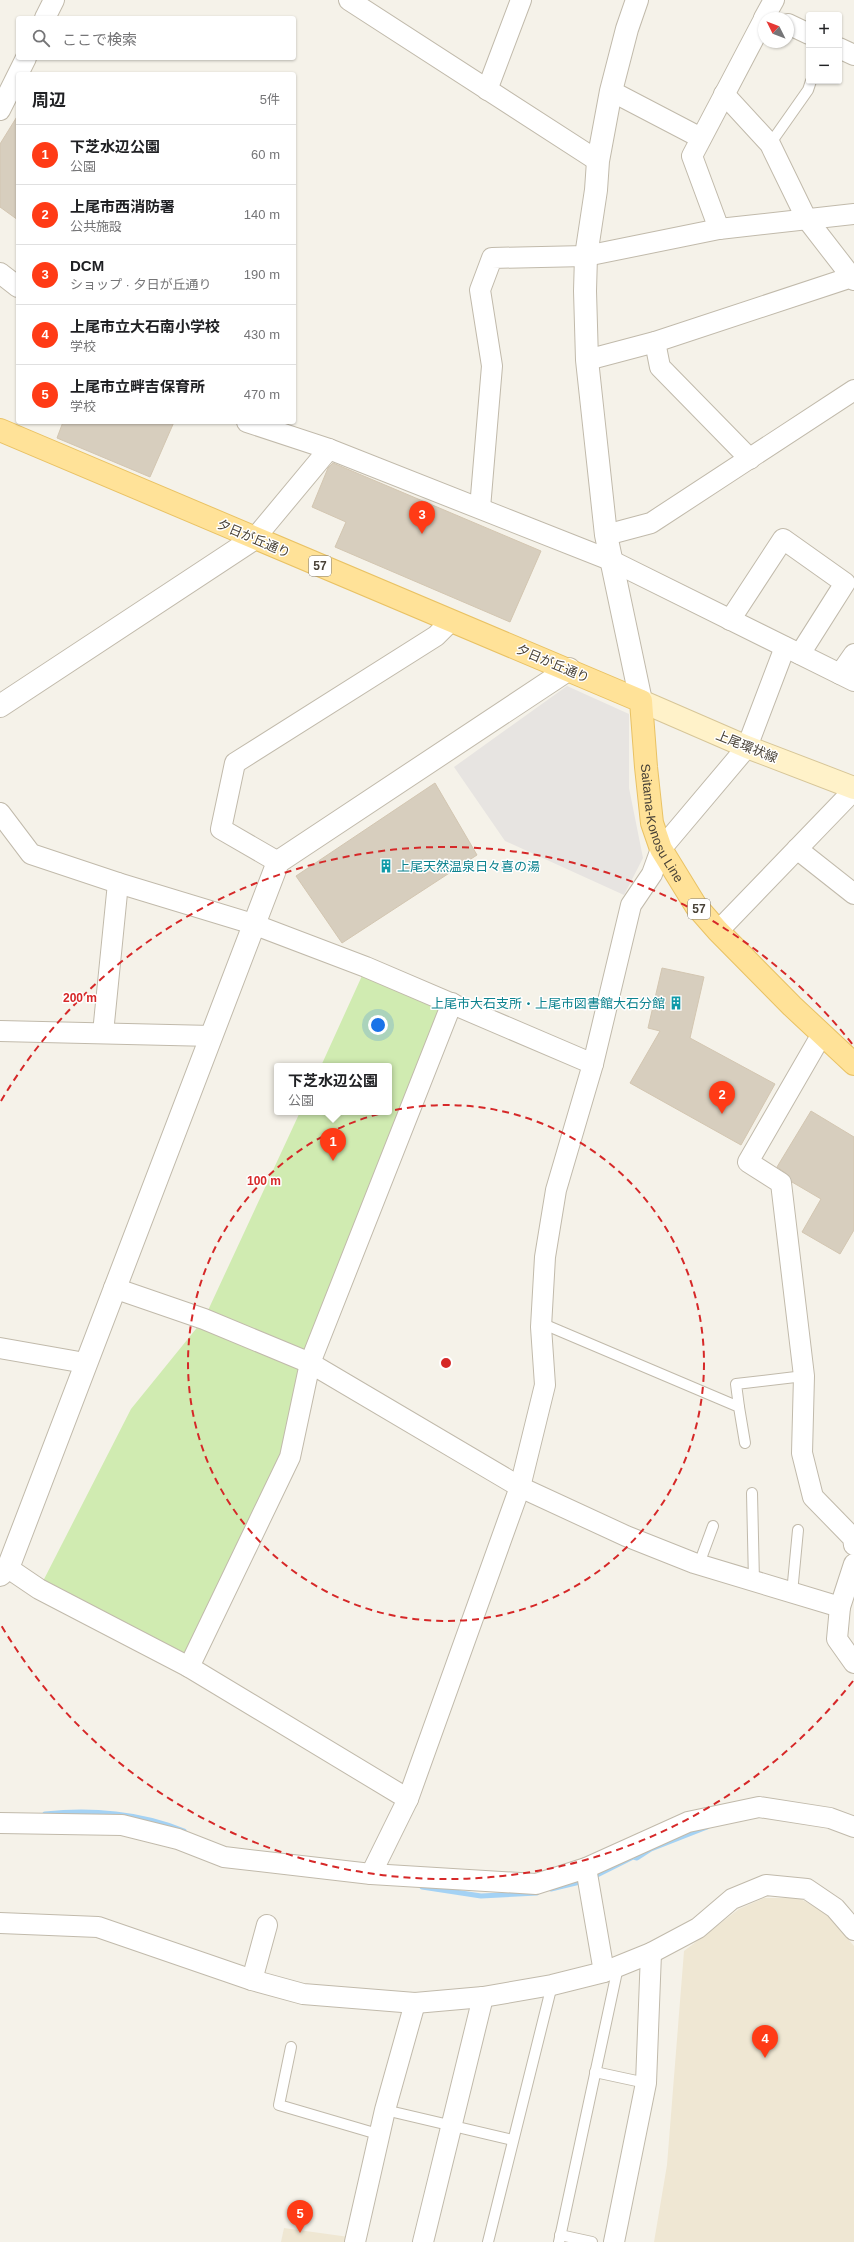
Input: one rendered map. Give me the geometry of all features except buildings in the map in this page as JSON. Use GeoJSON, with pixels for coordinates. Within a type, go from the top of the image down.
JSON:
{"type":"FeatureCollection","features":[{"type":"Feature","properties":{"kind":"main road","name":"夕日が丘通り"},"geometry":{"type":"LineString","coordinates":[[0,430],[451,621],[569,669],[641,701]]}},
{"type":"Feature","properties":{"kind":"main road","name":"上尾環状線"},"geometry":{"type":"LineString","coordinates":[[641,701],[747,747],[854,789]]}},
{"type":"Feature","properties":{"kind":"main road","name":"Saitama-Konosu Line"},"geometry":{"type":"LineString","coordinates":[[641,701],[652,823],[661,849],[696,906],[718,931],[854,1064]]}},
{"type":"Feature","properties":{"kind":"street"},"geometry":{"type":"LineString","coordinates":[[46,16],[54,0]]}},
{"type":"Feature","properties":{"kind":"street"},"geometry":{"type":"LineString","coordinates":[[349,0],[598,161]]}},
{"type":"Feature","properties":{"kind":"street"},"geometry":{"type":"LineString","coordinates":[[487,90],[521,0]]}},
{"type":"Feature","properties":{"kind":"street"},"geometry":{"type":"LineString","coordinates":[[637,0],[627,28],[611,91],[598,161],[596,190],[586,256],[587,360],[606,535],[610,560],[641,701]]}},
{"type":"Feature","properties":{"kind":"street"},"geometry":{"type":"LineString","coordinates":[[794,27],[806,33]]}},
{"type":"Feature","properties":{"kind":"street"},"geometry":{"type":"LineString","coordinates":[[719,228],[692,156],[724,94],[758,34]]}},
{"type":"Feature","properties":{"kind":"street"},"geometry":{"type":"LineString","coordinates":[[842,49],[854,55]]}},
{"type":"Feature","properties":{"kind":"street"},"geometry":{"type":"LineString","coordinates":[[19,72],[25,60]]}},
{"type":"Feature","properties":{"kind":"street"},"geometry":{"type":"LineString","coordinates":[[0,110],[16,78]]}},
{"type":"Feature","properties":{"kind":"street"},"geometry":{"type":"LineString","coordinates":[[611,91],[702,138]]}},
{"type":"Feature","properties":{"kind":"street"},"geometry":{"type":"LineString","coordinates":[[587,360],[656,342],[853,278],[806,218],[770,144],[724,94]]}},
{"type":"Feature","properties":{"kind":"street"},"geometry":{"type":"LineString","coordinates":[[480,508],[492,366],[480,290],[492,258],[586,256],[719,228],[854,214]]}},
{"type":"Feature","properties":{"kind":"street"},"geometry":{"type":"LineString","coordinates":[[0,273],[16,285]]}},
{"type":"Feature","properties":{"kind":"street"},"geometry":{"type":"LineString","coordinates":[[656,342],[660,367],[750,459]]}},
{"type":"Feature","properties":{"kind":"street"},"geometry":{"type":"LineString","coordinates":[[606,535],[652,523],[854,390]]}},
{"type":"Feature","properties":{"kind":"street"},"geometry":{"type":"LineString","coordinates":[[253,424],[330,449],[610,560],[847,678],[854,654]]}},
{"type":"Feature","properties":{"kind":"street"},"geometry":{"type":"LineString","coordinates":[[0,706],[255,538],[330,449]]}},
{"type":"Feature","properties":{"kind":"street"},"geometry":{"type":"LineString","coordinates":[[371,1874],[408,1799],[520,1488],[545,1385],[541,1323],[545,1257],[556,1190],[593,1064],[630,905],[652,874],[661,849],[747,747],[792,650],[845,583],[783,539],[730,620]]}},
{"type":"Feature","properties":{"kind":"street"},"geometry":{"type":"LineString","coordinates":[[278,862],[221,829],[236,763],[436,636],[451,621]]}},
{"type":"Feature","properties":{"kind":"street"},"geometry":{"type":"LineString","coordinates":[[408,1799],[189,1667],[4,1572],[278,862],[569,669]]}},
{"type":"Feature","properties":{"kind":"street"},"geometry":{"type":"LineString","coordinates":[[718,931],[854,789]]}},
{"type":"Feature","properties":{"kind":"street"},"geometry":{"type":"LineString","coordinates":[[0,812],[31,854],[118,883],[253,924],[366,967],[593,1064]]}},
{"type":"Feature","properties":{"kind":"street"},"geometry":{"type":"LineString","coordinates":[[797,849],[854,894]]}},
{"type":"Feature","properties":{"kind":"street"},"geometry":{"type":"LineString","coordinates":[[103,1033],[118,883]]}},
{"type":"Feature","properties":{"kind":"street"},"geometry":{"type":"LineString","coordinates":[[189,1667],[290,1457],[310,1363],[452,1003]]}},
{"type":"Feature","properties":{"kind":"street"},"geometry":{"type":"LineString","coordinates":[[0,1031],[212,1036]]}},
{"type":"Feature","properties":{"kind":"street"},"geometry":{"type":"LineString","coordinates":[[822,1034],[748,1162],[781,1183],[804,1376],[802,1453],[813,1497],[852,1538],[854,1545]]}},
{"type":"Feature","properties":{"kind":"street"},"geometry":{"type":"LineString","coordinates":[[114,1288],[204,1319],[310,1363],[520,1488],[626,1536],[699,1564],[792,1593],[840,1606]]}},
{"type":"Feature","properties":{"kind":"street"},"geometry":{"type":"LineString","coordinates":[[0,1348],[85,1363]]}},
{"type":"Feature","properties":{"kind":"street"},"geometry":{"type":"LineString","coordinates":[[854,1564],[840,1606],[837,1639],[854,1663]]}},
{"type":"Feature","properties":{"kind":"street"},"geometry":{"type":"LineString","coordinates":[[0,1823],[122,1826],[178,1839],[224,1857],[371,1874],[536,1884],[586,1868],[688,1822],[759,1807],[830,1818],[854,1827]]}},
{"type":"Feature","properties":{"kind":"street"},"geometry":{"type":"LineString","coordinates":[[586,1868],[611,1969]]}},
{"type":"Feature","properties":{"kind":"street"},"geometry":{"type":"LineString","coordinates":[[0,1923],[98,1927],[252,1980],[303,1994],[415,2003],[483,1997],[552,1985],[611,1969],[651,1953],[698,1928],[732,1899],[766,1885],[807,1888],[835,1908],[854,1930]]}},
{"type":"Feature","properties":{"kind":"street"},"geometry":{"type":"LineString","coordinates":[[252,1980],[266,1925]]}},
{"type":"Feature","properties":{"kind":"street"},"geometry":{"type":"LineString","coordinates":[[614,2242],[646,2083],[651,1953]]}},
{"type":"Feature","properties":{"kind":"street"},"geometry":{"type":"LineString","coordinates":[[423,2242],[483,1997]]}},
{"type":"Feature","properties":{"kind":"street"},"geometry":{"type":"LineString","coordinates":[[355,2242],[381,2135],[385,2110],[415,2003]]}},
{"type":"Feature","properties":{"kind":"lane"},"geometry":{"type":"LineString","coordinates":[[770,144],[808,90],[810,84]]}},
{"type":"Feature","properties":{"kind":"lane"},"geometry":{"type":"LineString","coordinates":[[541,1323],[739,1407]]}},
{"type":"Feature","properties":{"kind":"lane"},"geometry":{"type":"LineString","coordinates":[[745,1444],[736,1384],[804,1376]]}},
{"type":"Feature","properties":{"kind":"lane"},"geometry":{"type":"LineString","coordinates":[[752,1493],[754,1581]]}},
{"type":"Feature","properties":{"kind":"lane"},"geometry":{"type":"LineString","coordinates":[[699,1564],[713,1526]]}},
{"type":"Feature","properties":{"kind":"lane"},"geometry":{"type":"LineString","coordinates":[[792,1593],[798,1530]]}},
{"type":"Feature","properties":{"kind":"lane"},"geometry":{"type":"LineString","coordinates":[[592,2242],[559,2238],[595,2072],[611,1969]]}},
{"type":"Feature","properties":{"kind":"lane"},"geometry":{"type":"LineString","coordinates":[[488,2242],[552,1985]]}},
{"type":"Feature","properties":{"kind":"lane"},"geometry":{"type":"LineString","coordinates":[[291,2047],[279,2105],[381,2135]]}},
{"type":"Feature","properties":{"kind":"lane"},"geometry":{"type":"LineString","coordinates":[[595,2072],[646,2083]]}},
{"type":"Feature","properties":{"kind":"lane"},"geometry":{"type":"LineString","coordinates":[[385,2110],[513,2140]]}},
{"type":"Feature","properties":{"kind":"shaded area"},"geometry":{"type":"Polygon","coordinates":[[[567,686],[629,714],[629,788],[643,858],[624,895],[505,841],[454,767],[567,686]]]}},
{"type":"Feature","properties":{"kind":"shaded area"},"geometry":{"type":"Polygon","coordinates":[[[764,1898],[799,1898],[826,1913],[854,1946],[854,2242],[654,2242],[667,2165],[684,1951],[739,1909],[764,1898]]]}},
{"type":"Feature","properties":{"kind":"shaded area"},"geometry":{"type":"Polygon","coordinates":[[[284,2228],[349,2237],[348,2242],[281,2242],[284,2228]]]}},
{"type":"Feature","properties":{"kind":"green space"},"geometry":{"type":"Polygon","coordinates":[[[366,967],[452,1003],[310,1363],[290,1457],[189,1667],[39,1589],[131,1409],[204,1319],[299,1115],[392,1115],[392,1063],[322,1063],[366,967]]]}},
{"type":"Feature","properties":{"kind":"waterway"},"geometry":{"type":"LineString","coordinates":[[45,1814],[98,1812],[133,1816],[151,1820],[184,1831]]}},
{"type":"Feature","properties":{"kind":"waterway"},"geometry":{"type":"LineString","coordinates":[[591,1878],[633,1857],[637,1858],[651,1849],[707,1827]]}},
{"type":"Feature","properties":{"kind":"waterway"},"geometry":{"type":"LineString","coordinates":[[551,1889],[584,1881]]}},
{"type":"Feature","properties":{"kind":"waterway"},"geometry":{"type":"LineString","coordinates":[[422,1887],[481,1896],[537,1893]]}},
{"type":"Feature","properties":{"kind":"place","name":"DCM"},"geometry":{"type":"Point","coordinates":[422,534]}},
{"type":"Feature","properties":{"kind":"place","name":"上尾天然温泉日々喜の湯"},"geometry":{"type":"Point","coordinates":[386,866]}},
{"type":"Feature","properties":{"kind":"place","name":"上尾市大石支所・上尾市図書館大石分館"},"geometry":{"type":"Point","coordinates":[676,1003]}},
{"type":"Feature","properties":{"kind":"place","name":"上尾市西消防署"},"geometry":{"type":"Point","coordinates":[722,1114]}},
{"type":"Feature","properties":{"kind":"place","name":"下芝水辺公園"},"geometry":{"type":"Point","coordinates":[333,1161]}},
{"type":"Feature","properties":{"kind":"place","name":"上尾市立大石南小学校"},"geometry":{"type":"Point","coordinates":[765,2058]}},
{"type":"Feature","properties":{"kind":"place","name":"上尾市立畔吉保育所"},"geometry":{"type":"Point","coordinates":[300,2233]}}]}
